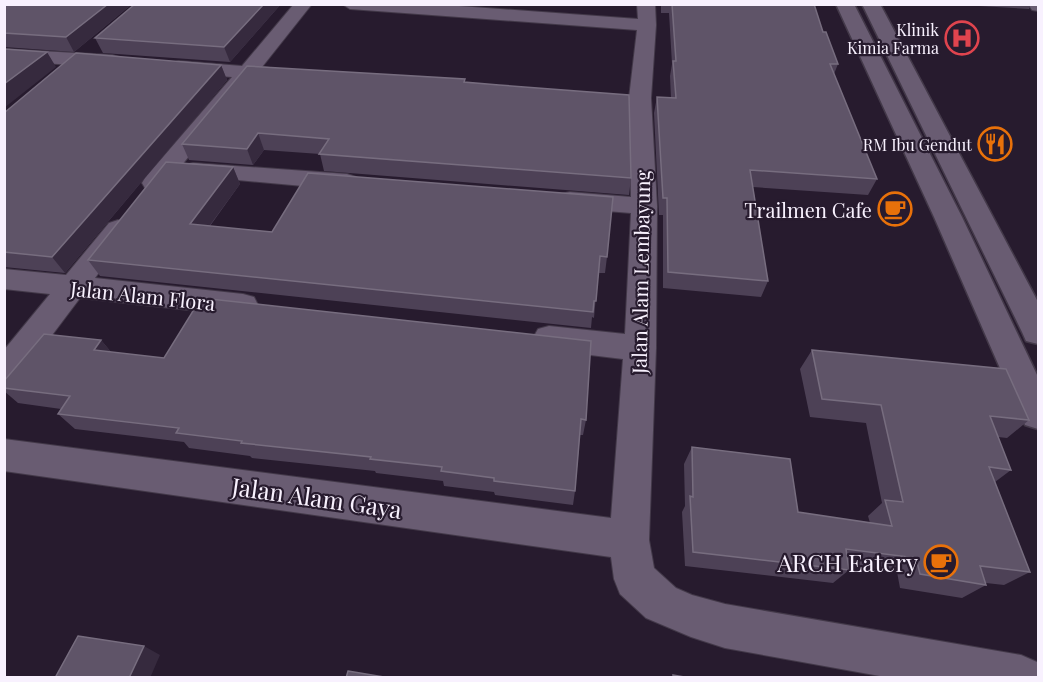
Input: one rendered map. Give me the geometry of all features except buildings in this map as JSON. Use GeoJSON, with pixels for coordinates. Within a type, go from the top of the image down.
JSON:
{"type":"FeatureCollection","features":[{"type":"Feature","properties":{"kind":"street"},"geometry":{"type":"LineString","coordinates":[[4,374],[167,168],[304,4]]}},
{"type":"Feature","properties":{"kind":"street"},"geometry":{"type":"LineString","coordinates":[[350,4],[647,15]]}},
{"type":"Feature","properties":{"kind":"street"},"geometry":{"type":"LineString","coordinates":[[845,4],[948,217],[1038,414]]}},
{"type":"Feature","properties":{"kind":"street"},"geometry":{"type":"LineString","coordinates":[[871,4],[1038,332]]}},
{"type":"Feature","properties":{"kind":"street","name":"Jalan Alam Lembayung"},"geometry":{"type":"LineString","coordinates":[[647,15],[628,97],[644,206],[640,348],[628,540],[635,579],[662,603],[691,616],[725,626],[1021,678]]}},
{"type":"Feature","properties":{"kind":"street"},"geometry":{"type":"LineString","coordinates":[[57,80],[101,43]]}},
{"type":"Feature","properties":{"kind":"street"},"geometry":{"type":"LineString","coordinates":[[4,55],[130,63]]}},
{"type":"Feature","properties":{"kind":"street"},"geometry":{"type":"LineString","coordinates":[[165,66],[307,76]]}},
{"type":"Feature","properties":{"kind":"street"},"geometry":{"type":"LineString","coordinates":[[167,168],[370,184]]}},
{"type":"Feature","properties":{"kind":"street"},"geometry":{"type":"LineString","coordinates":[[548,198],[644,206]]}},
{"type":"Feature","properties":{"kind":"street","name":"Jalan Alam Flora"},"geometry":{"type":"LineString","coordinates":[[4,279],[272,309]]}},
{"type":"Feature","properties":{"kind":"street"},"geometry":{"type":"LineString","coordinates":[[522,335],[640,348]]}},
{"type":"Feature","properties":{"kind":"street","name":"Jalan Alam Gaya"},"geometry":{"type":"LineString","coordinates":[[4,454],[628,540]]}},
{"type":"Feature","properties":{"kind":"place","name":"Klinik Kimia Farma"},"geometry":{"type":"Point","coordinates":[962,38]}},
{"type":"Feature","properties":{"kind":"place","name":"RM Ibu Gendut"},"geometry":{"type":"Point","coordinates":[995,144]}},
{"type":"Feature","properties":{"kind":"place","name":"Trailmen Cafe"},"geometry":{"type":"Point","coordinates":[895,209]}},
{"type":"Feature","properties":{"kind":"place","name":"ARCH Eatery"},"geometry":{"type":"Point","coordinates":[941,562]}}]}
